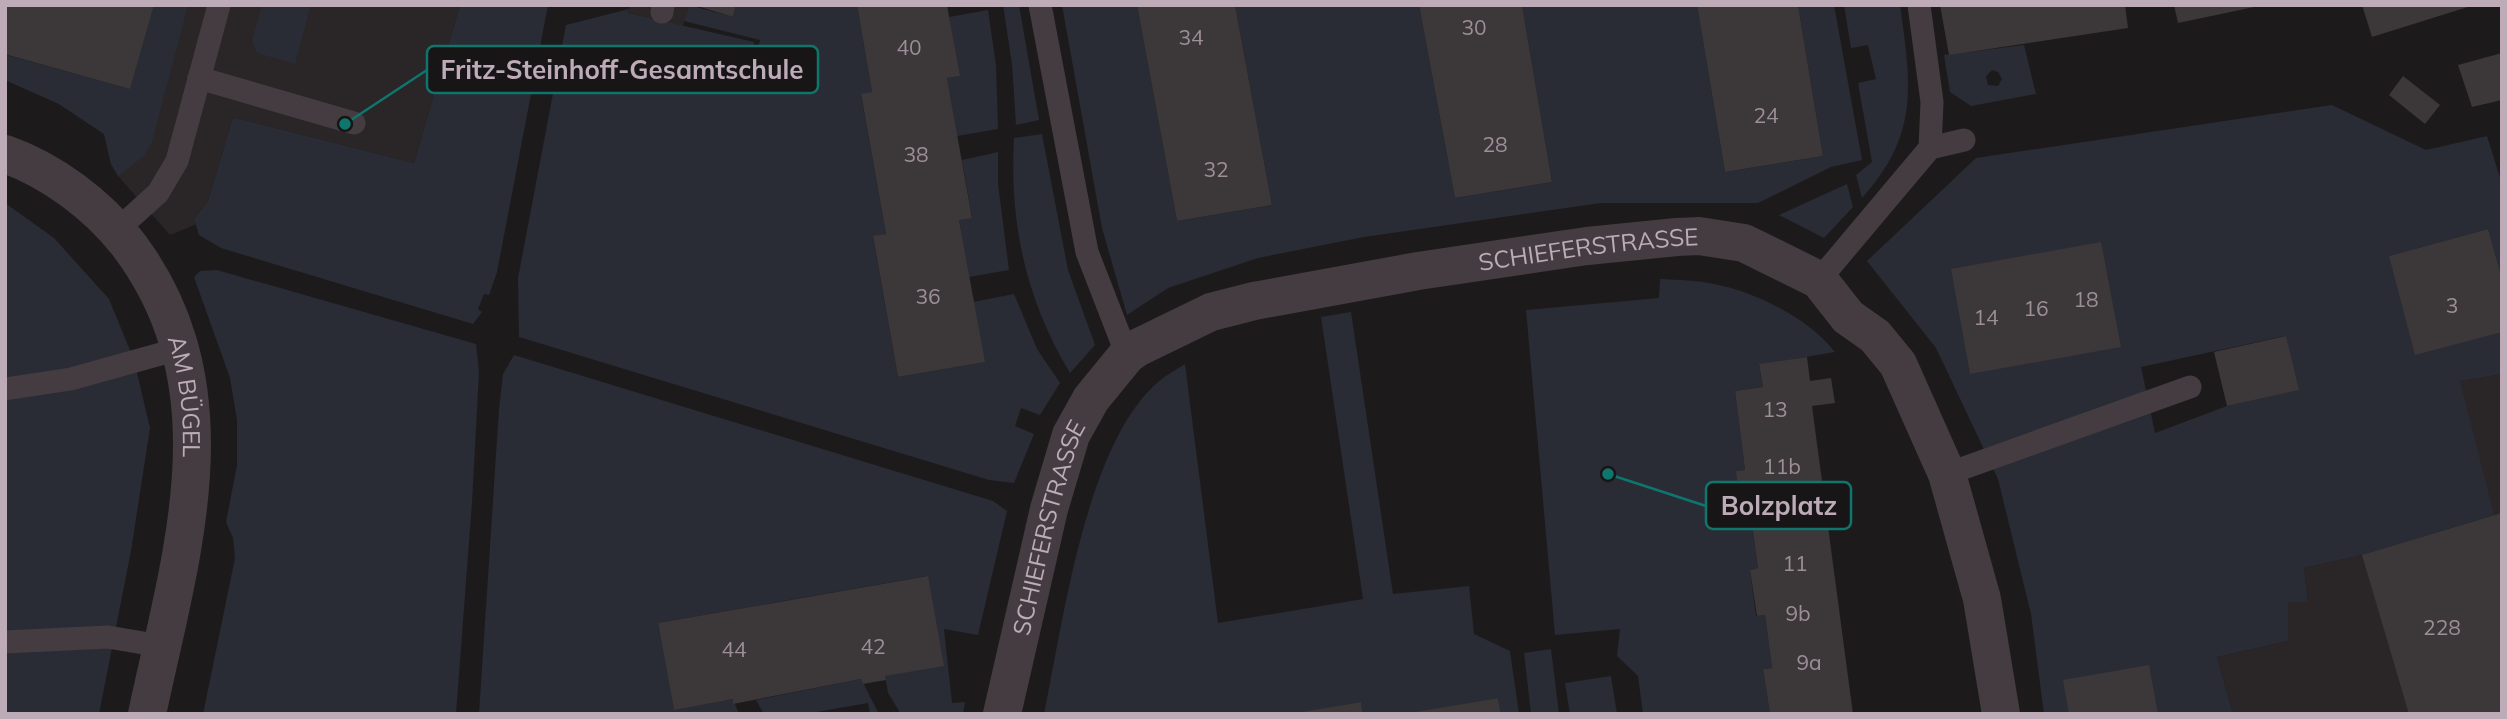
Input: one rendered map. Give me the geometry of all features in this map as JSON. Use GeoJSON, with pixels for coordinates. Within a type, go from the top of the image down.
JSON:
{"type":"FeatureCollection","features":[{"type":"Feature","properties":{"kind":"street","name":"AM BÜGEL"},"geometry":{"type":"LineString","coordinates":[[5,154],[60,182],[117,230],[149,272],[165,301],[182,348],[191,406],[192,476],[147,714]]}},
{"type":"Feature","properties":{"kind":"street","name":"SCHIEFERSTRASSE"},"geometry":{"type":"LineString","coordinates":[[1002,714],[1049,509],[1071,435],[1091,399],[1127,355],[1155,337],[1211,312],[1254,301],[1418,271],[1587,246],[1699,236],[1744,243],[1819,280],[1849,317],[1875,336],[1898,364],[1947,474],[1982,599],[2001,714]]}},
{"type":"Feature","properties":{"kind":"lane"},"geometry":{"type":"LineString","coordinates":[[117,230],[158,193],[177,161],[219,5]]}},
{"type":"Feature","properties":{"kind":"lane"},"geometry":{"type":"LineString","coordinates":[[1040,5],[1087,252],[1127,355]]}},
{"type":"Feature","properties":{"kind":"lane"},"geometry":{"type":"LineString","coordinates":[[1819,280],[1930,148],[1932,102],[1919,5]]}},
{"type":"Feature","properties":{"kind":"lane"},"geometry":{"type":"LineString","coordinates":[[200,78],[354,123]]}},
{"type":"Feature","properties":{"kind":"lane"},"geometry":{"type":"LineString","coordinates":[[1930,148],[1964,141]]}},
{"type":"Feature","properties":{"kind":"lane"},"geometry":{"type":"LineString","coordinates":[[5,389],[71,379],[182,348]]}},
{"type":"Feature","properties":{"kind":"lane"},"geometry":{"type":"LineString","coordinates":[[1947,474],[2190,387]]}},
{"type":"Feature","properties":{"kind":"lane"},"geometry":{"type":"LineString","coordinates":[[5,642],[108,637],[161,646]]}},
{"type":"Feature","properties":{"kind":"shaded area"},"geometry":{"type":"Polygon","coordinates":[[[5,5],[460,5],[414,163],[236,118],[232,120],[208,201],[194,219],[197,224],[170,235],[118,176],[111,164],[104,134],[59,104],[5,80],[5,5]]]}},
{"type":"Feature","properties":{"kind":"shaded area"},"geometry":{"type":"Polygon","coordinates":[[[154,5],[188,5],[152,142],[144,156],[118,176],[111,164],[104,134],[59,104],[5,80],[5,55],[130,89],[154,5]]]}},
{"type":"Feature","properties":{"kind":"shaded area"},"geometry":{"type":"Polygon","coordinates":[[[262,5],[311,5],[295,64],[257,53],[252,41],[262,5]]]}},
{"type":"Feature","properties":{"kind":"shaded area"},"geometry":{"type":"Polygon","coordinates":[[[460,5],[548,5],[497,272],[489,295],[484,294],[478,309],[482,312],[473,324],[221,248],[199,235],[194,219],[208,201],[232,120],[236,118],[414,163],[460,5]]]}},
{"type":"Feature","properties":{"kind":"shaded area"},"geometry":{"type":"Polygon","coordinates":[[[630,5],[689,5],[683,26],[628,13],[630,5]]]}},
{"type":"Feature","properties":{"kind":"shaded area"},"geometry":{"type":"Polygon","coordinates":[[[689,5],[733,17],[736,5],[857,5],[872,92],[861,95],[886,234],[873,237],[898,377],[984,362],[973,302],[1014,294],[1037,349],[1060,383],[1040,415],[1021,408],[1015,426],[1034,434],[1014,483],[989,480],[519,337],[518,278],[566,25],[629,9],[628,13],[754,42],[753,47],[758,48],[760,40],[684,21],[689,5]]]}},
{"type":"Feature","properties":{"kind":"shaded area"},"geometry":{"type":"Polygon","coordinates":[[[1003,5],[1019,5],[1039,120],[1016,125],[1012,64],[1003,5]]]}},
{"type":"Feature","properties":{"kind":"shaded area"},"geometry":{"type":"Polygon","coordinates":[[[1062,5],[1137,5],[1177,221],[1272,205],[1235,5],[1419,5],[1455,198],[1552,182],[1522,5],[1697,5],[1725,172],[1823,156],[1798,5],[1834,5],[1862,160],[1831,167],[1758,203],[1601,203],[1364,237],[1258,258],[1168,288],[1127,315],[1102,228],[1062,5]]]}},
{"type":"Feature","properties":{"kind":"shaded area"},"geometry":{"type":"Polygon","coordinates":[[[1844,5],[1900,5],[1907,59],[1907,107],[1902,130],[1881,175],[1862,198],[1856,175],[1872,162],[1858,83],[1876,79],[1868,45],[1851,48],[1844,5]]]}},
{"type":"Feature","properties":{"kind":"shaded area"},"geometry":{"type":"Polygon","coordinates":[[[988,10],[996,65],[998,129],[957,136],[947,78],[959,76],[949,17],[988,10]]]}},
{"type":"Feature","properties":{"kind":"shaded area"},"geometry":{"type":"Polygon","coordinates":[[[2024,45],[2036,94],[1971,106],[1950,92],[1944,55],[2024,45]],[[1992,70],[1986,76],[1988,85],[1998,86],[2002,79],[1998,72],[1992,70]]]}},
{"type":"Feature","properties":{"kind":"shaded area"},"geometry":{"type":"Polygon","coordinates":[[[2332,105],[2426,150],[2487,136],[2502,184],[2502,278],[2488,229],[2389,256],[2502,332],[2502,374],[2460,381],[2494,515],[2362,555],[2304,568],[2308,602],[2288,602],[2288,641],[2217,657],[2233,714],[2044,714],[2031,614],[1998,479],[1936,348],[1867,261],[1976,158],[2332,105]],[[2285,336],[2141,367],[2155,433],[2227,406],[2298,390],[2285,336]]]}},
{"type":"Feature","properties":{"kind":"shaded area"},"geometry":{"type":"Polygon","coordinates":[[[1042,134],[1068,270],[1095,345],[1070,373],[1042,317],[1032,289],[1014,200],[1014,138],[1042,134]]]}},
{"type":"Feature","properties":{"kind":"shaded area"},"geometry":{"type":"Polygon","coordinates":[[[998,152],[998,184],[1009,270],[969,277],[959,220],[972,217],[962,160],[998,152]]]}},
{"type":"Feature","properties":{"kind":"shaded area"},"geometry":{"type":"Polygon","coordinates":[[[1847,184],[1853,207],[1824,238],[1779,215],[1847,184]]]}},
{"type":"Feature","properties":{"kind":"shaded area"},"geometry":{"type":"Polygon","coordinates":[[[5,203],[54,238],[109,299],[134,360],[150,428],[131,551],[99,714],[5,714],[5,203]]]}},
{"type":"Feature","properties":{"kind":"shaded area"},"geometry":{"type":"Polygon","coordinates":[[[217,270],[476,344],[479,372],[472,502],[456,714],[203,714],[235,558],[233,538],[226,522],[237,465],[237,420],[230,378],[194,277],[200,271],[217,270]]]}},
{"type":"Feature","properties":{"kind":"shaded area"},"geometry":{"type":"Polygon","coordinates":[[[1660,279],[1708,283],[1764,300],[1811,328],[1835,352],[1759,365],[1763,387],[1735,391],[1745,470],[1737,471],[1742,517],[1751,517],[1758,568],[1750,570],[1756,616],[1765,615],[1772,668],[1763,669],[1770,714],[1643,714],[1638,676],[1617,656],[1620,629],[1555,635],[1526,310],[1659,298],[1660,279]]]}},
{"type":"Feature","properties":{"kind":"shaded area"},"geometry":{"type":"Polygon","coordinates":[[[1351,312],[1393,594],[1469,586],[1474,634],[1510,651],[1519,714],[1501,714],[1498,698],[1407,714],[1363,714],[1361,702],[1293,714],[1044,714],[1081,537],[1112,447],[1133,410],[1158,382],[1185,364],[1218,623],[1363,599],[1321,317],[1351,312]]]}},
{"type":"Feature","properties":{"kind":"shaded area"},"geometry":{"type":"Polygon","coordinates":[[[514,355],[993,501],[1007,511],[978,635],[944,629],[952,703],[965,702],[963,714],[901,714],[888,693],[885,676],[927,576],[658,623],[674,709],[733,699],[739,714],[479,714],[499,409],[503,374],[514,355]]]}},
{"type":"Feature","properties":{"kind":"shaded area"},"geometry":{"type":"Polygon","coordinates":[[[2502,374],[2502,714],[2233,714],[2217,657],[2288,641],[2288,602],[2308,601],[2304,568],[2362,555],[2460,381],[2502,374]]]}},
{"type":"Feature","properties":{"kind":"shaded area"},"geometry":{"type":"Polygon","coordinates":[[[1551,649],[1559,714],[1531,714],[1524,653],[1551,649]]]}},
{"type":"Feature","properties":{"kind":"shaded area"},"geometry":{"type":"Polygon","coordinates":[[[1611,676],[1617,714],[1570,714],[1565,683],[1611,676]]]}},
{"type":"Feature","properties":{"kind":"shaded area"},"geometry":{"type":"Polygon","coordinates":[[[861,679],[879,714],[870,714],[868,703],[805,714],[764,714],[756,700],[861,679]]]}},
{"type":"Feature","properties":{"kind":"building"},"geometry":{"type":"Polygon","coordinates":[[[5,5],[154,5],[130,89],[5,54],[5,5]]]}},
{"type":"Feature","properties":{"kind":"building"},"geometry":{"type":"Polygon","coordinates":[[[694,5],[736,5],[733,17],[694,5]]]}},
{"type":"Feature","properties":{"kind":"building"},"geometry":{"type":"Polygon","coordinates":[[[857,5],[947,5],[960,76],[947,78],[972,218],[959,220],[985,362],[898,377],[873,236],[886,234],[861,94],[872,92],[857,5]]]}},
{"type":"Feature","properties":{"kind":"building"},"geometry":{"type":"Polygon","coordinates":[[[1137,5],[1235,5],[1272,205],[1177,221],[1137,5]]]}},
{"type":"Feature","properties":{"kind":"building"},"geometry":{"type":"Polygon","coordinates":[[[1419,5],[1522,5],[1552,182],[1455,198],[1419,5]]]}},
{"type":"Feature","properties":{"kind":"building"},"geometry":{"type":"Polygon","coordinates":[[[1697,5],[1798,5],[1823,156],[1725,172],[1697,5]]]}},
{"type":"Feature","properties":{"kind":"building"},"geometry":{"type":"Polygon","coordinates":[[[1940,5],[2125,5],[2128,28],[1949,55],[1940,5]]]}},
{"type":"Feature","properties":{"kind":"building"},"geometry":{"type":"Polygon","coordinates":[[[2174,5],[2259,5],[2259,6],[2178,23],[2174,5]]]}},
{"type":"Feature","properties":{"kind":"building"},"geometry":{"type":"Polygon","coordinates":[[[2362,5],[2471,5],[2471,6],[2372,37],[2362,5]]]}},
{"type":"Feature","properties":{"kind":"building"},"geometry":{"type":"Polygon","coordinates":[[[2502,53],[2502,100],[2472,107],[2458,65],[2502,53]]]}},
{"type":"Feature","properties":{"kind":"building"},"geometry":{"type":"Polygon","coordinates":[[[2403,76],[2440,105],[2425,124],[2389,95],[2403,76]]]}},
{"type":"Feature","properties":{"kind":"building"},"geometry":{"type":"Polygon","coordinates":[[[2488,229],[2502,278],[2502,332],[2415,355],[2389,256],[2488,229]]]}},
{"type":"Feature","properties":{"kind":"building"},"geometry":{"type":"Polygon","coordinates":[[[2101,242],[2121,347],[1970,374],[1951,269],[2101,242]]]}},
{"type":"Feature","properties":{"kind":"building"},"geometry":{"type":"Polygon","coordinates":[[[2286,336],[2299,390],[2227,406],[2214,352],[2286,336]]]}},
{"type":"Feature","properties":{"kind":"building"},"geometry":{"type":"Polygon","coordinates":[[[1807,357],[1810,381],[1831,378],[1835,403],[1812,406],[1853,714],[1770,714],[1763,669],[1772,668],[1765,615],[1757,616],[1750,570],[1758,568],[1751,517],[1742,518],[1736,471],[1745,470],[1735,391],[1763,387],[1759,364],[1807,357]]]}},
{"type":"Feature","properties":{"kind":"building"},"geometry":{"type":"Polygon","coordinates":[[[2502,513],[2502,714],[2409,714],[2362,555],[2502,513]]]}},
{"type":"Feature","properties":{"kind":"building"},"geometry":{"type":"Polygon","coordinates":[[[928,576],[944,666],[885,676],[886,680],[863,684],[861,679],[733,704],[733,699],[674,710],[658,623],[928,576]]]}},
{"type":"Feature","properties":{"kind":"building"},"geometry":{"type":"Polygon","coordinates":[[[2149,665],[2158,714],[2069,714],[2063,680],[2149,665]]]}},
{"type":"Feature","properties":{"kind":"building"},"geometry":{"type":"Polygon","coordinates":[[[1498,698],[1501,714],[1415,714],[1415,712],[1498,698]]]}},
{"type":"Feature","properties":{"kind":"building"},"geometry":{"type":"Polygon","coordinates":[[[1361,702],[1363,714],[1302,714],[1302,712],[1361,702]]]}},
{"type":"Feature","properties":{"kind":"place","name":"Fritz-Steinhoff-Gesamtschule"},"geometry":{"type":"Point","coordinates":[345,124]}},
{"type":"Feature","properties":{"kind":"place","name":"Bolzplatz"},"geometry":{"type":"Point","coordinates":[1608,474]}}]}
